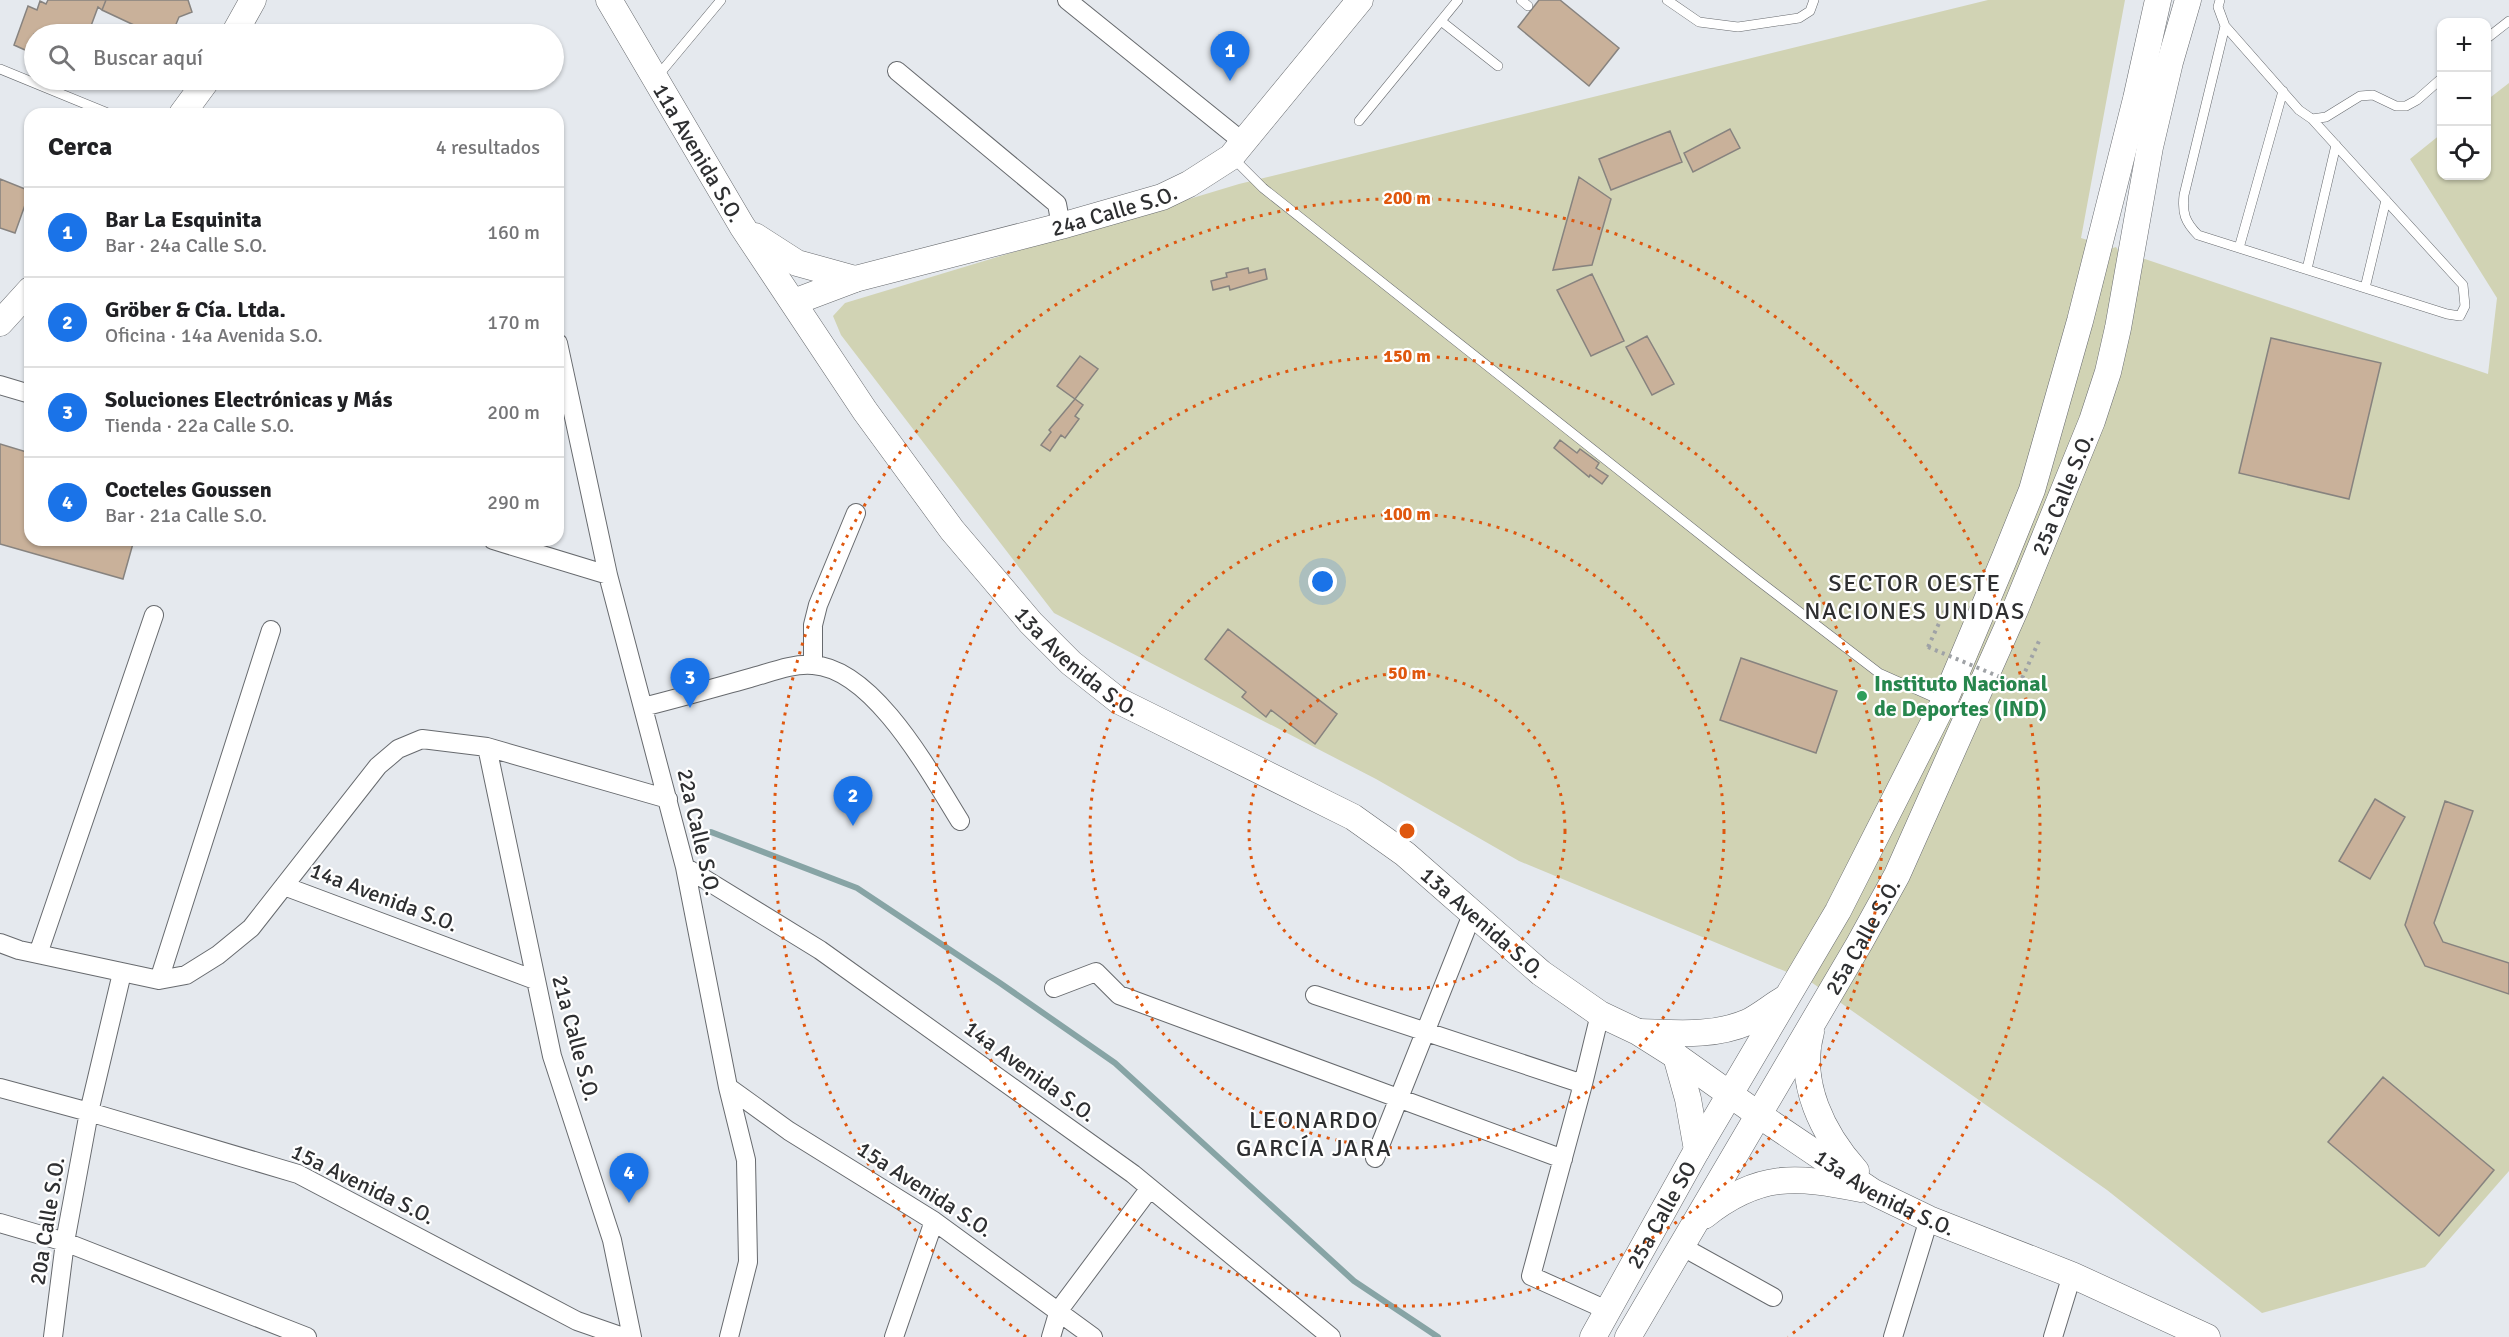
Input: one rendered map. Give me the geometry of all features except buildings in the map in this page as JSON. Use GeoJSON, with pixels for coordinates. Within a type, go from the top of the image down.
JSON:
{"type":"FeatureCollection","features":[{"type":"Feature","properties":{"kind":"street"},"geometry":{"type":"LineString","coordinates":[[240,24],[253,0]]}},
{"type":"Feature","properties":{"kind":"street","name":"11a Avenida S.O."},"geometry":{"type":"LineString","coordinates":[[609,0],[742,226],[794,302]]}},
{"type":"Feature","properties":{"kind":"street"},"geometry":{"type":"LineString","coordinates":[[1067,0],[1237,149]]}},
{"type":"Feature","properties":{"kind":"street","name":"24a Calle S.O."},"geometry":{"type":"LineString","coordinates":[[794,302],[855,279],[1061,226],[1162,197],[1189,184],[1237,149],[1360,0]]}},
{"type":"Feature","properties":{"kind":"street","name":"25a Calle S.O."},"geometry":{"type":"LineString","coordinates":[[1759,1115],[1897,875],[1957,708],[2032,490],[2068,364],[2115,188],[2158,0]]}},
{"type":"Feature","properties":{"kind":"street","name":"25a Calle S.O."},"geometry":{"type":"LineString","coordinates":[[1730,1095],[1957,708],[2060,501],[2108,372],[2120,318],[2150,147],[2170,62],[2188,0]]}},
{"type":"Feature","properties":{"kind":"street"},"geometry":{"type":"LineString","coordinates":[[897,71],[1057,204],[1061,226]]}},
{"type":"Feature","properties":{"kind":"street"},"geometry":{"type":"LineString","coordinates":[[186,108],[200,90]]}},
{"type":"Feature","properties":{"kind":"street"},"geometry":{"type":"LineString","coordinates":[[742,226],[797,263],[855,279]]}},
{"type":"Feature","properties":{"kind":"street"},"geometry":{"type":"LineString","coordinates":[[0,323],[24,297]]}},
{"type":"Feature","properties":{"kind":"street","name":"13a Avenida S.O."},"geometry":{"type":"LineString","coordinates":[[794,302],[865,411],[927,498],[1031,623],[1071,663],[1119,701],[1353,817],[1405,854],[1541,974],[1600,1014],[1638,1032],[1676,1056],[1873,1192],[1929,1219],[2072,1275],[2204,1337]]}},
{"type":"Feature","properties":{"kind":"street","name":"22a Calle S.O."},"geometry":{"type":"LineString","coordinates":[[564,371],[608,575],[684,867],[728,1087],[746,1160],[748,1262],[729,1337]]}},
{"type":"Feature","properties":{"kind":"street"},"geometry":{"type":"LineString","coordinates":[[0,385],[24,392]]}},
{"type":"Feature","properties":{"kind":"street"},"geometry":{"type":"LineString","coordinates":[[2032,490],[2060,501]]}},
{"type":"Feature","properties":{"kind":"street"},"geometry":{"type":"LineString","coordinates":[[813,665],[813,624],[818,605],[856,513]]}},
{"type":"Feature","properties":{"kind":"street"},"geometry":{"type":"LineString","coordinates":[[513,546],[608,575]]}},
{"type":"Feature","properties":{"kind":"street"},"geometry":{"type":"LineString","coordinates":[[38,954],[154,615]]}},
{"type":"Feature","properties":{"kind":"street"},"geometry":{"type":"LineString","coordinates":[[159,980],[271,630]]}},
{"type":"Feature","properties":{"kind":"street"},"geometry":{"type":"LineString","coordinates":[[643,707],[783,669],[813,665],[842,673],[861,686],[893,719],[960,820]]}},
{"type":"Feature","properties":{"kind":"street"},"geometry":{"type":"LineString","coordinates":[[284,886],[378,766],[398,749],[422,739],[487,747],[668,799]]}},
{"type":"Feature","properties":{"kind":"street","name":"21a Calle S.O."},"geometry":{"type":"LineString","coordinates":[[487,747],[552,1056],[612,1240],[632,1337]]}},
{"type":"Feature","properties":{"kind":"street","name":"14a Avenida S.O."},"geometry":{"type":"LineString","coordinates":[[684,867],[820,950],[1150,1188],[1331,1337]]}},
{"type":"Feature","properties":{"kind":"street","name":"14a Avenida S.O."},"geometry":{"type":"LineString","coordinates":[[0,943],[38,954],[159,980],[186,975],[218,955],[251,927],[284,886],[536,980]]}},
{"type":"Feature","properties":{"kind":"street"},"geometry":{"type":"LineString","coordinates":[[1375,1158],[1473,912]]}},
{"type":"Feature","properties":{"kind":"street"},"geometry":{"type":"LineString","coordinates":[[1054,988],[1096,972],[1119,994],[1563,1159]]}},
{"type":"Feature","properties":{"kind":"street","name":"20a Calle S.O."},"geometry":{"type":"LineString","coordinates":[[53,1337],[65,1242],[89,1112],[122,973]]}},
{"type":"Feature","properties":{"kind":"street"},"geometry":{"type":"LineString","coordinates":[[1315,995],[1583,1084]]}},
{"type":"Feature","properties":{"kind":"street"},"geometry":{"type":"LineString","coordinates":[[1638,1032],[1688,1034],[1719,1030],[1748,1022],[1789,995]]}},
{"type":"Feature","properties":{"kind":"street"},"geometry":{"type":"LineString","coordinates":[[1600,1014],[1531,1276],[1609,1311]]}},
{"type":"Feature","properties":{"kind":"street"},"geometry":{"type":"LineString","coordinates":[[1816,1016],[1807,1056],[1808,1076],[1817,1109],[1836,1148],[1873,1192]]}},
{"type":"Feature","properties":{"kind":"street"},"geometry":{"type":"LineString","coordinates":[[1676,1056],[1688,1099],[1697,1150]]}},
{"type":"Feature","properties":{"kind":"street","name":"15a Avenida S.O."},"geometry":{"type":"LineString","coordinates":[[728,1087],[789,1131],[934,1221],[1093,1337]]}},
{"type":"Feature","properties":{"kind":"street","name":"15a Avenida S.O."},"geometry":{"type":"LineString","coordinates":[[0,1088],[298,1174],[577,1321],[623,1337]]}},
{"type":"Feature","properties":{"kind":"street","name":"25a Calle SO"},"geometry":{"type":"LineString","coordinates":[[1593,1337],[1609,1311],[1638,1253],[1730,1095]]}},
{"type":"Feature","properties":{"kind":"street","name":"25a Calle SO"},"geometry":{"type":"LineString","coordinates":[[1634,1335],[1681,1246],[1759,1115]]}},
{"type":"Feature","properties":{"kind":"street"},"geometry":{"type":"LineString","coordinates":[[1695,1224],[1737,1193],[1770,1182],[1800,1179],[1873,1192]]}},
{"type":"Feature","properties":{"kind":"street"},"geometry":{"type":"LineString","coordinates":[[1051,1337],[1059,1310],[1150,1188]]}},
{"type":"Feature","properties":{"kind":"street"},"geometry":{"type":"LineString","coordinates":[[1893,1337],[1929,1219]]}},
{"type":"Feature","properties":{"kind":"street"},"geometry":{"type":"LineString","coordinates":[[894,1337],[934,1221]]}},
{"type":"Feature","properties":{"kind":"street"},"geometry":{"type":"LineString","coordinates":[[0,1223],[65,1242],[307,1337]]}},
{"type":"Feature","properties":{"kind":"street"},"geometry":{"type":"LineString","coordinates":[[1681,1246],[1773,1297]]}},
{"type":"Feature","properties":{"kind":"street"},"geometry":{"type":"LineString","coordinates":[[2053,1337],[2072,1275]]}},
{"type":"Feature","properties":{"kind":"lane"},"geometry":{"type":"LineString","coordinates":[[655,80],[703,25],[721,0]]}},
{"type":"Feature","properties":{"kind":"lane"},"geometry":{"type":"LineString","coordinates":[[1359,121],[1458,0]]}},
{"type":"Feature","properties":{"kind":"lane"},"geometry":{"type":"LineString","coordinates":[[1666,0],[1699,22],[1738,27],[1799,18],[1810,11],[1814,0]]}},
{"type":"Feature","properties":{"kind":"lane"},"geometry":{"type":"LineString","coordinates":[[2220,0],[2218,8],[2225,26],[2299,110],[2312,119],[2463,285],[2466,306],[2460,315],[2447,314],[2198,235],[2187,224],[2182,211],[2225,26]]}},
{"type":"Feature","properties":{"kind":"lane"},"geometry":{"type":"LineString","coordinates":[[1441,21],[1498,66]]}},
{"type":"Feature","properties":{"kind":"lane"},"geometry":{"type":"LineString","coordinates":[[2491,37],[2507,27]]}},
{"type":"Feature","properties":{"kind":"lane"},"geometry":{"type":"LineString","coordinates":[[0,69],[24,79]]}},
{"type":"Feature","properties":{"kind":"lane"},"geometry":{"type":"LineString","coordinates":[[2312,119],[2326,117],[2360,96],[2373,95],[2396,106],[2406,106],[2417,100],[2437,82]]}},
{"type":"Feature","properties":{"kind":"lane"},"geometry":{"type":"LineString","coordinates":[[51,90],[95,108]]}},
{"type":"Feature","properties":{"kind":"lane"},"geometry":{"type":"LineString","coordinates":[[2239,248],[2283,91]]}},
{"type":"Feature","properties":{"kind":"lane"},"geometry":{"type":"LineString","coordinates":[[2307,269],[2336,145]]}},
{"type":"Feature","properties":{"kind":"lane"},"geometry":{"type":"LineString","coordinates":[[1237,149],[1263,188],[1755,579],[1879,672],[1957,708]]}},
{"type":"Feature","properties":{"kind":"lane"},"geometry":{"type":"LineString","coordinates":[[2365,288],[2386,200]]}},
{"type":"Feature","properties":{"kind":"path"},"geometry":{"type":"LineString","coordinates":[[1947,606],[1928,647],[2019,685],[2039,641]]}},
{"type":"Feature","properties":{"kind":"green space","name":"Instituto Nacional de Deportes (IND)"},"geometry":{"type":"Polygon","coordinates":[[[1988,0],[2125,0],[2081,238],[2116,247],[2118,250],[2488,374],[2497,298],[2410,159],[2437,137],[2437,180],[2491,180],[2491,97],[2509,83],[2509,1171],[2425,1267],[2262,1313],[2107,1190],[1811,982],[1519,861],[1376,779],[1054,613],[841,335],[833,316],[845,303],[1239,184],[1988,0]]]}},
{"type":"Feature","properties":{"kind":"waterway"},"geometry":{"type":"LineString","coordinates":[[711,832],[857,888],[1000,983],[1115,1063],[1354,1281],[1438,1337]]}},
{"type":"Feature","properties":{"kind":"place","name":"Bar La Esquinita"},"geometry":{"type":"Point","coordinates":[1230,81]}},
{"type":"Feature","properties":{"kind":"place","name":"Instituto Nacional de Deportes (IND)"},"geometry":{"type":"Point","coordinates":[1862,696]}},
{"type":"Feature","properties":{"kind":"place","name":"Soluciones Electrónicas y Más"},"geometry":{"type":"Point","coordinates":[690,708]}},
{"type":"Feature","properties":{"kind":"place","name":"Gröber & Cía. Ltda."},"geometry":{"type":"Point","coordinates":[853,826]}},
{"type":"Feature","properties":{"kind":"place","name":"Cocteles Goussen"},"geometry":{"type":"Point","coordinates":[629,1203]}},
{"type":"Feature","properties":{"kind":"district","name":"SECTOR OESTE NACIONES UNIDAS"},"geometry":{"type":"Point","coordinates":[1915,597]}},
{"type":"Feature","properties":{"kind":"district","name":"LEONARDO GARCÍA JARA"},"geometry":{"type":"Point","coordinates":[1314,1134]}}]}
